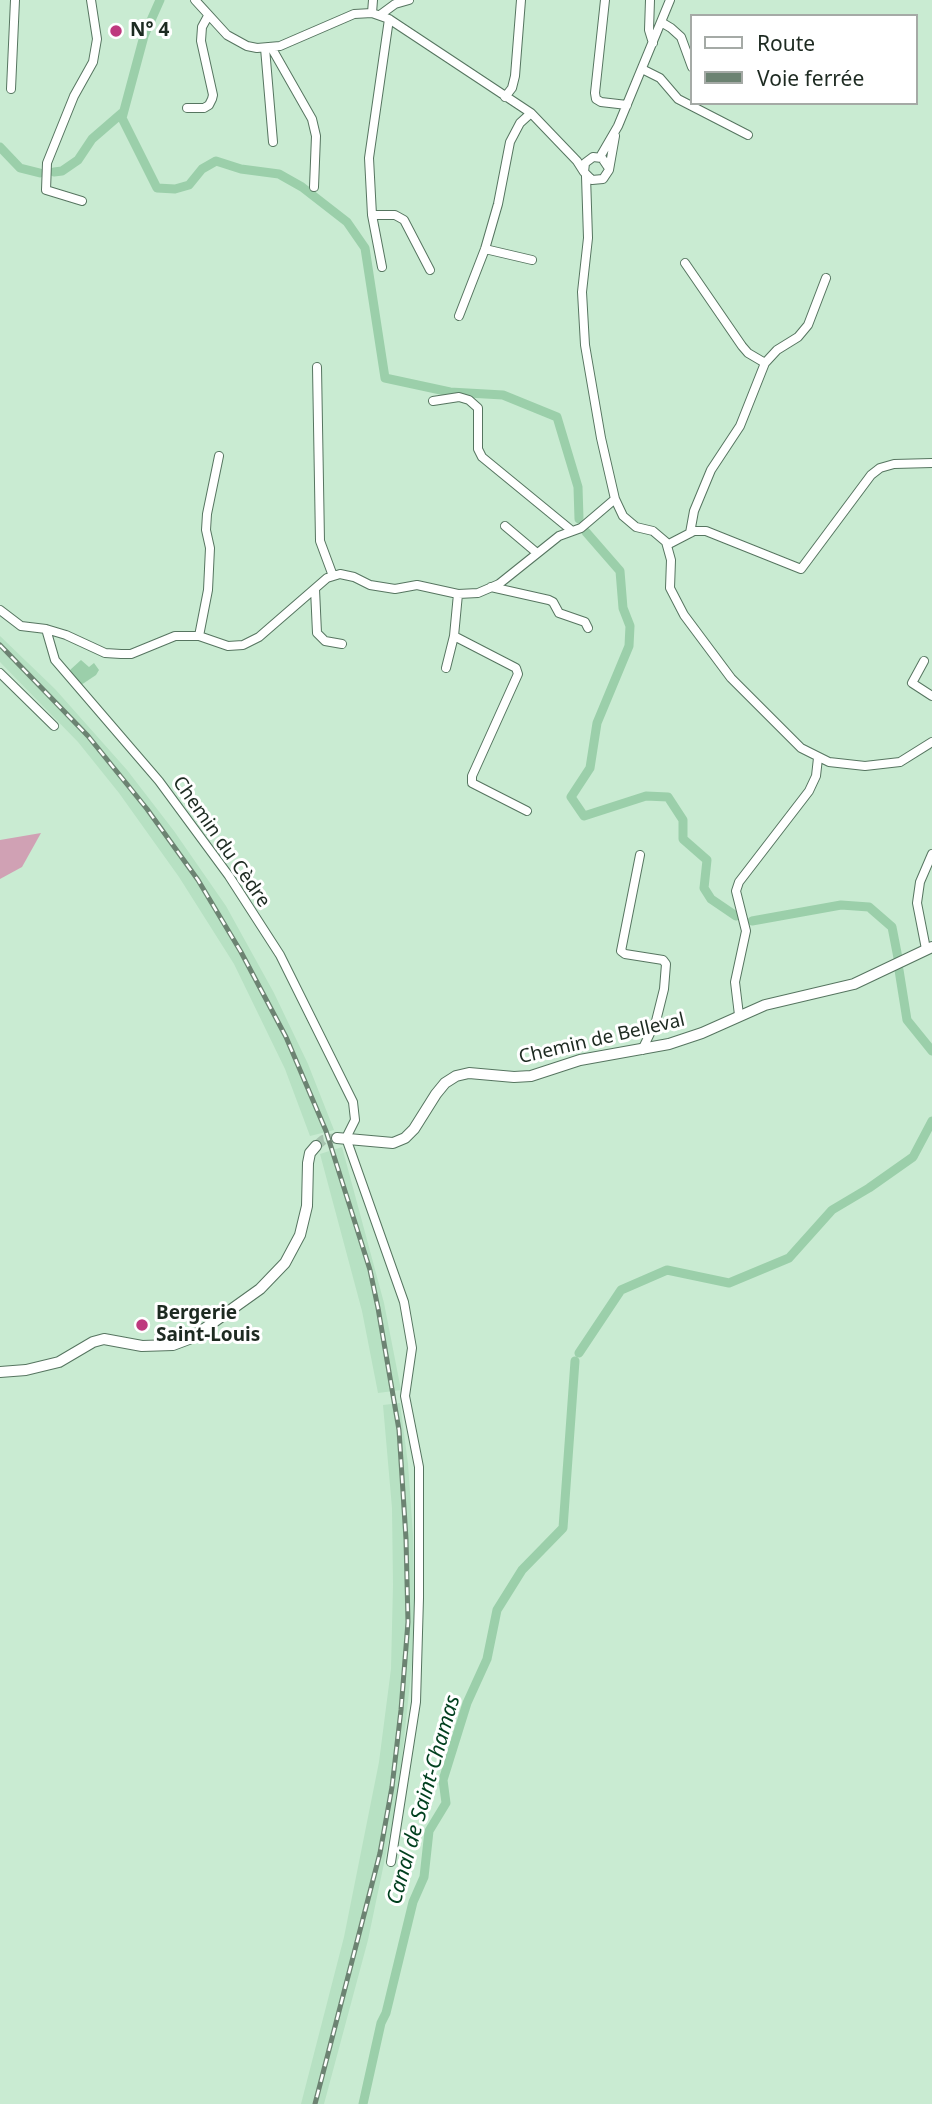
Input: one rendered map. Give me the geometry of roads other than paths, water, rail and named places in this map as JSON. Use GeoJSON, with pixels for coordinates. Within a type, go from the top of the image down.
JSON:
{"type":"FeatureCollection","features":[{"type":"Feature","properties":{"kind":"street"},"geometry":{"type":"LineString","coordinates":[[11,89],[15,0]]}},
{"type":"Feature","properties":{"kind":"street"},"geometry":{"type":"LineString","coordinates":[[82,201],[46,190],[47,163],[74,96],[93,61],[97,39],[91,0]]}},
{"type":"Feature","properties":{"kind":"street"},"geometry":{"type":"LineString","coordinates":[[195,0],[208,16],[237,42],[268,48],[280,46],[342,18],[376,14],[409,0]]}},
{"type":"Feature","properties":{"kind":"street"},"geometry":{"type":"LineString","coordinates":[[373,0],[376,14]]}},
{"type":"Feature","properties":{"kind":"street"},"geometry":{"type":"LineString","coordinates":[[505,97],[512,88],[515,76],[521,0]]}},
{"type":"Feature","properties":{"kind":"street"},"geometry":{"type":"LineString","coordinates":[[605,0],[596,99],[627,105]]}},
{"type":"Feature","properties":{"kind":"street"},"geometry":{"type":"LineString","coordinates":[[650,0],[649,30],[653,43]]}},
{"type":"Feature","properties":{"kind":"street"},"geometry":{"type":"LineString","coordinates":[[589,200],[598,181],[607,175],[618,127],[670,0]]}},
{"type":"Feature","properties":{"kind":"street"},"geometry":{"type":"LineString","coordinates":[[376,14],[389,19],[531,113],[572,156],[585,174],[598,181]]}},
{"type":"Feature","properties":{"kind":"street"},"geometry":{"type":"LineString","coordinates":[[187,108],[204,107],[212,100],[201,41],[202,27],[208,16]]}},
{"type":"Feature","properties":{"kind":"street"},"geometry":{"type":"LineString","coordinates":[[382,267],[372,215],[369,158],[389,19]]}},
{"type":"Feature","properties":{"kind":"street"},"geometry":{"type":"LineString","coordinates":[[661,22],[681,37],[690,62]]}},
{"type":"Feature","properties":{"kind":"street"},"geometry":{"type":"LineString","coordinates":[[268,48],[273,142]]}},
{"type":"Feature","properties":{"kind":"street"},"geometry":{"type":"LineString","coordinates":[[268,48],[312,119],[316,136],[314,187]]}},
{"type":"Feature","properties":{"kind":"street"},"geometry":{"type":"LineString","coordinates":[[642,69],[660,78],[678,99],[748,135]]}},
{"type":"Feature","properties":{"kind":"street"},"geometry":{"type":"LineString","coordinates":[[459,316],[485,249],[498,204],[510,142],[520,123],[531,113]]}},
{"type":"Feature","properties":{"kind":"street"},"geometry":{"type":"LineString","coordinates":[[572,156],[587,160],[600,157],[618,127]]}},
{"type":"Feature","properties":{"kind":"street"},"geometry":{"type":"LineString","coordinates":[[600,157],[608,167]]}},
{"type":"Feature","properties":{"kind":"street"},"geometry":{"type":"LineString","coordinates":[[587,160],[585,174],[589,200],[588,239],[582,292],[585,345],[601,438],[615,499],[623,516],[629,523],[653,531],[667,545],[671,560],[670,588],[673,597],[715,660],[801,748],[818,758],[853,766],[889,764],[911,756],[932,742]]}},
{"type":"Feature","properties":{"kind":"street"},"geometry":{"type":"LineString","coordinates":[[372,215],[395,215],[404,220],[430,270]]}},
{"type":"Feature","properties":{"kind":"street"},"geometry":{"type":"LineString","coordinates":[[485,249],[532,260]]}},
{"type":"Feature","properties":{"kind":"street"},"geometry":{"type":"LineString","coordinates":[[685,263],[742,346],[765,363]]}},
{"type":"Feature","properties":{"kind":"street"},"geometry":{"type":"LineString","coordinates":[[690,533],[694,511],[711,470],[740,426],[765,363],[777,350],[798,337],[808,325],[826,278]]}},
{"type":"Feature","properties":{"kind":"street"},"geometry":{"type":"LineString","coordinates":[[317,367],[320,541],[333,576]]}},
{"type":"Feature","properties":{"kind":"street"},"geometry":{"type":"LineString","coordinates":[[433,401],[459,397],[469,400],[478,408],[478,449],[482,457],[571,530]]}},
{"type":"Feature","properties":{"kind":"street"},"geometry":{"type":"LineString","coordinates":[[199,636],[208,590],[210,548],[206,530],[207,514],[219,456]]}},
{"type":"Feature","properties":{"kind":"street"},"geometry":{"type":"LineString","coordinates":[[667,545],[694,531],[706,531],[801,569],[871,475],[880,468],[894,464],[932,463]]}},
{"type":"Feature","properties":{"kind":"street"},"geometry":{"type":"LineString","coordinates":[[0,610],[21,626],[65,635],[105,653],[131,654],[175,636],[199,636],[228,646],[243,645],[259,637],[314,589],[340,574],[395,589],[417,585],[458,594],[478,593],[499,583],[559,536],[580,528],[615,499]]}},
{"type":"Feature","properties":{"kind":"street"},"geometry":{"type":"LineString","coordinates":[[505,526],[537,553]]}},
{"type":"Feature","properties":{"kind":"street"},"geometry":{"type":"LineString","coordinates":[[491,587],[549,600],[559,613],[585,622],[588,628]]}},
{"type":"Feature","properties":{"kind":"street"},"geometry":{"type":"LineString","coordinates":[[314,589],[317,633],[325,641],[342,644]]}},
{"type":"Feature","properties":{"kind":"street"},"geometry":{"type":"LineString","coordinates":[[446,668],[454,636],[458,594]]}},
{"type":"Feature","properties":{"kind":"street","name":"Chemin du Cèdre"},"geometry":{"type":"LineString","coordinates":[[46,629],[55,660],[159,781],[229,876],[280,955],[353,1102],[355,1120],[342,1138]]}},
{"type":"Feature","properties":{"kind":"street"},"geometry":{"type":"LineString","coordinates":[[454,636],[518,671],[471,779],[477,787],[527,811]]}},
{"type":"Feature","properties":{"kind":"street"},"geometry":{"type":"LineString","coordinates":[[924,661],[912,683],[932,696]]}},
{"type":"Feature","properties":{"kind":"street"},"geometry":{"type":"LineString","coordinates":[[0,673],[54,726]]}},
{"type":"Feature","properties":{"kind":"street"},"geometry":{"type":"LineString","coordinates":[[739,1015],[735,982],[746,931],[736,891],[739,882],[810,792],[816,776],[818,758]]}},
{"type":"Feature","properties":{"kind":"street"},"geometry":{"type":"LineString","coordinates":[[929,948],[917,903],[920,882],[932,854]]}},
{"type":"Feature","properties":{"kind":"street"},"geometry":{"type":"LineString","coordinates":[[640,855],[621,951],[663,960],[666,964],[664,989],[656,1021],[642,1050]]}},
{"type":"Feature","properties":{"kind":"street","name":"Chemin de Belleval"},"geometry":{"type":"LineString","coordinates":[[342,1138],[393,1143],[405,1138],[414,1129],[436,1094],[456,1076],[469,1073],[531,1076],[580,1060],[685,1040],[739,1015],[781,1000],[855,984],[929,948]]}},
{"type":"Feature","properties":{"kind":"street"},"geometry":{"type":"LineString","coordinates":[[342,1138],[404,1302],[412,1348],[405,1396],[419,1467],[416,1702],[391,1862]]}},
{"type":"Feature","properties":{"kind":"street"},"geometry":{"type":"LineString","coordinates":[[0,1372],[26,1370],[58,1362],[93,1342],[104,1339],[142,1346],[173,1345],[189,1339],[249,1297],[274,1277],[300,1235],[307,1206],[307,1163],[316,1146]]}},
{"type":"Feature","properties":{"kind":"waterway","name":"Canal de Saint-Chamas"},"geometry":{"type":"LineString","coordinates":[[160,0],[144,36],[122,118],[157,188],[175,189],[189,185],[202,169],[216,161],[241,169],[279,174],[302,187],[347,222],[365,248],[385,378],[450,392],[503,395],[557,417],[578,487],[579,519]]}},
{"type":"Feature","properties":{"kind":"waterway"},"geometry":{"type":"LineString","coordinates":[[54,172],[62,171],[78,160],[92,139],[122,113]]}},
{"type":"Feature","properties":{"kind":"waterway"},"geometry":{"type":"LineString","coordinates":[[0,147],[20,168],[40,173]]}},
{"type":"Feature","properties":{"kind":"waterway","name":"Canal de Saint-Chamas"},"geometry":{"type":"LineString","coordinates":[[586,532],[620,571],[623,608],[630,626],[629,646],[597,723],[590,768],[571,797],[584,816],[646,796],[668,797],[683,820],[683,839],[707,860],[704,888],[711,899],[736,916]]}},
{"type":"Feature","properties":{"kind":"waterway","name":"Canal de Saint-Chamas"},"geometry":{"type":"LineString","coordinates":[[752,921],[841,905],[869,907],[892,927],[898,958]]}},
{"type":"Feature","properties":{"kind":"waterway","name":"Canal de Saint-Chamas"},"geometry":{"type":"LineString","coordinates":[[899,970],[907,1020],[932,1051]]}},
{"type":"Feature","properties":{"kind":"waterway","name":"Canal de Saint-Chamas"},"geometry":{"type":"LineString","coordinates":[[579,1353],[621,1290],[667,1270],[729,1283],[789,1258],[832,1210],[913,1157],[932,1121]]}},
{"type":"Feature","properties":{"kind":"waterway","name":"Canal de Saint-Chamas"},"geometry":{"type":"LineString","coordinates":[[363,2104],[413,1902],[424,1877],[429,1831],[446,1803],[443,1780],[467,1703],[487,1659],[497,1610],[522,1570],[563,1528],[575,1361]]}},
{"type":"Feature","properties":{"kind":"tunnel"},"geometry":{"type":"LineString","coordinates":[[316,1146],[323,1140],[337,1138]]}},
{"type":"Feature","properties":{"kind":"railway"},"geometry":{"type":"LineString","coordinates":[[0,645],[88,736],[147,809],[198,880],[241,952],[286,1037],[326,1131],[370,1270],[399,1430],[408,1622],[392,1787],[380,1853],[315,2104]]}},
{"type":"Feature","properties":{"kind":"place","name":"N° 4"},"geometry":{"type":"Point","coordinates":[116,31]}},
{"type":"Feature","properties":{"kind":"place","name":"Bergerie Saint-Louis"},"geometry":{"type":"Point","coordinates":[142,1325]}}]}
